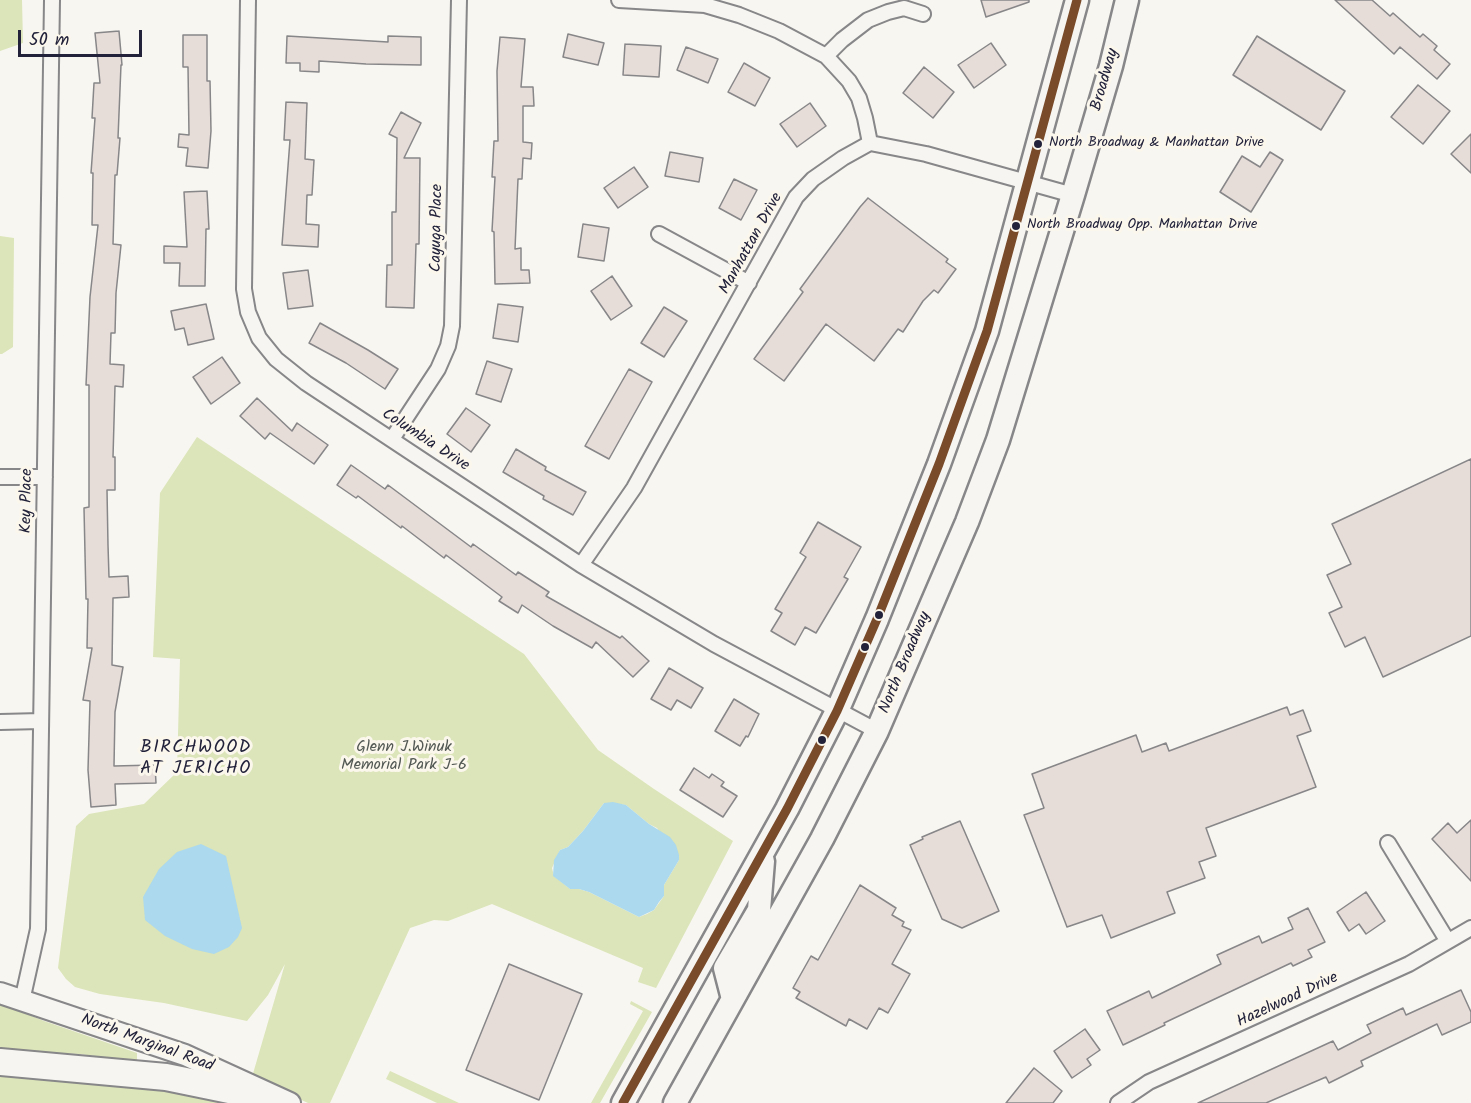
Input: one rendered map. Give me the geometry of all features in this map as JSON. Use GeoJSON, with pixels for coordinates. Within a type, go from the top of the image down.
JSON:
{"type":"FeatureCollection","features":[{"type":"Feature","properties":{"kind":"highway"},"geometry":{"type":"LineString","coordinates":[[0,1062],[166,1077],[239,1092],[268,1103]]}},
{"type":"Feature","properties":{"kind":"main road"},"geometry":{"type":"LineString","coordinates":[[623,1103],[763,854],[837,711],[877,619],[951,431],[987,331],[1077,0]]}},
{"type":"Feature","properties":{"kind":"main road","name":"Broadway"},"geometry":{"type":"LineString","coordinates":[[1073,195],[1128,0]]}},
{"type":"Feature","properties":{"kind":"main road","name":"North Broadway"},"geometry":{"type":"LineString","coordinates":[[675,1103],[822,839],[876,730],[967,522],[998,440],[1073,195]]}},
{"type":"Feature","properties":{"kind":"main road"},"geometry":{"type":"LineString","coordinates":[[733,999],[725,968],[759,910],[763,854]]}},
{"type":"Feature","properties":{"kind":"main road","name":"North Marginal Road"},"geometry":{"type":"LineString","coordinates":[[0,993],[185,1055],[290,1103]]}},
{"type":"Feature","properties":{"kind":"main road"},"geometry":{"type":"LineString","coordinates":[[639,1103],[646,1089],[646,1065]]}},
{"type":"Feature","properties":{"kind":"street","name":"Key Place"},"geometry":{"type":"LineString","coordinates":[[22,1001],[38,929],[52,0]]}},
{"type":"Feature","properties":{"kind":"street","name":"Columbia Drive"},"geometry":{"type":"LineString","coordinates":[[248,0],[244,289],[248,312],[259,338],[276,359],[306,383],[581,565],[714,644],[876,730]]}},
{"type":"Feature","properties":{"kind":"street","name":"Cayuga Place"},"geometry":{"type":"LineString","coordinates":[[392,440],[438,369],[448,346],[452,326],[459,0]]}},
{"type":"Feature","properties":{"kind":"street"},"geometry":{"type":"LineString","coordinates":[[619,0],[705,5],[739,15],[779,31],[826,57],[849,81],[859,98],[866,118],[870,143],[926,154],[1073,195]]}},
{"type":"Feature","properties":{"kind":"street"},"geometry":{"type":"LineString","coordinates":[[826,57],[842,40],[868,20],[904,8],[923,14]]}},
{"type":"Feature","properties":{"kind":"street","name":"Manhattan Drive"},"geometry":{"type":"LineString","coordinates":[[581,565],[634,489],[796,197],[813,178],[870,143]]}},
{"type":"Feature","properties":{"kind":"street"},"geometry":{"type":"LineString","coordinates":[[659,234],[749,283]]}},
{"type":"Feature","properties":{"kind":"street"},"geometry":{"type":"LineString","coordinates":[[0,477],[45,477]]}},
{"type":"Feature","properties":{"kind":"street"},"geometry":{"type":"LineString","coordinates":[[0,722],[41,721]]}},
{"type":"Feature","properties":{"kind":"street"},"geometry":{"type":"LineString","coordinates":[[1388,843],[1447,940]]}},
{"type":"Feature","properties":{"kind":"street","name":"Hazelwood Drive"},"geometry":{"type":"LineString","coordinates":[[1118,1103],[1149,1082],[1408,964],[1471,928]]}},
{"type":"Feature","properties":{"kind":"green space"},"geometry":{"type":"Polygon","coordinates":[[[0,0],[22,0],[23,43],[0,51],[0,0]]]}},
{"type":"Feature","properties":{"kind":"green space"},"geometry":{"type":"Polygon","coordinates":[[[0,236],[14,238],[13,347],[2,354],[0,354],[0,236]]]}},
{"type":"Feature","properties":{"kind":"green space","name":"Glenn J.Winuk Memorial Park J-6"},"geometry":{"type":"Polygon","coordinates":[[[197,437],[524,654],[598,750],[733,841],[656,988],[638,982],[643,968],[492,904],[448,921],[434,920],[410,928],[330,1103],[308,1103],[252,1077],[285,964],[268,995],[247,1021],[164,1003],[100,994],[75,987],[66,979],[58,968],[76,826],[89,814],[144,804],[177,772],[180,659],[153,657],[160,493],[197,437]],[[604,803],[583,831],[568,847],[560,850],[552,868],[554,876],[570,889],[589,892],[639,917],[654,910],[664,896],[664,885],[679,860],[657,828],[626,805],[604,803]]]}},
{"type":"Feature","properties":{"kind":"green space"},"geometry":{"type":"Polygon","coordinates":[[[631,1001],[652,1012],[600,1103],[591,1103],[643,1011],[630,1004],[631,1001]]]}},
{"type":"Feature","properties":{"kind":"green space"},"geometry":{"type":"Polygon","coordinates":[[[0,1003],[44,1021],[137,1053],[137,1062],[80,1054],[0,1051],[0,1003]]]}},
{"type":"Feature","properties":{"kind":"green space"},"geometry":{"type":"Polygon","coordinates":[[[0,1070],[189,1090],[248,1103],[0,1103],[0,1070]]]}},
{"type":"Feature","properties":{"kind":"green space"},"geometry":{"type":"Polygon","coordinates":[[[390,1071],[459,1103],[437,1103],[386,1079],[390,1071]]]}},
{"type":"Feature","properties":{"kind":"water"},"geometry":{"type":"Polygon","coordinates":[[[613,802],[626,805],[649,824],[670,837],[679,855],[679,860],[664,885],[664,896],[654,910],[639,917],[589,892],[570,889],[553,876],[554,860],[560,850],[568,847],[583,831],[604,803],[613,802]]]}},
{"type":"Feature","properties":{"kind":"water"},"geometry":{"type":"Polygon","coordinates":[[[201,844],[226,856],[242,928],[229,947],[214,954],[192,949],[165,936],[145,920],[143,897],[159,869],[177,852],[201,844]]]}},
{"type":"Feature","properties":{"kind":"building"},"geometry":{"type":"Polygon","coordinates":[[[981,0],[1029,0],[1029,2],[986,17],[981,0]]]}},
{"type":"Feature","properties":{"kind":"building"},"geometry":{"type":"Polygon","coordinates":[[[1335,0],[1372,0],[1390,16],[1393,13],[1420,37],[1423,34],[1437,46],[1434,50],[1450,64],[1437,79],[1400,47],[1394,54],[1335,0]]]}},
{"type":"Feature","properties":{"kind":"building"},"geometry":{"type":"Polygon","coordinates":[[[119,31],[122,65],[118,138],[120,138],[117,175],[115,175],[113,244],[121,245],[115,333],[111,333],[110,364],[124,365],[123,387],[115,386],[113,457],[115,457],[115,490],[107,490],[109,577],[128,576],[129,597],[113,598],[112,665],[123,667],[115,712],[114,766],[155,765],[156,783],[115,784],[116,805],[91,807],[88,770],[90,701],[83,700],[92,648],[87,648],[88,599],[86,599],[84,508],[89,507],[89,385],[86,385],[90,297],[98,225],[92,225],[93,173],[91,173],[95,118],[92,118],[94,83],[100,83],[95,33],[119,31]]]}},
{"type":"Feature","properties":{"kind":"building"},"geometry":{"type":"Polygon","coordinates":[[[568,34],[604,43],[598,65],[563,57],[568,34]]]}},
{"type":"Feature","properties":{"kind":"building"},"geometry":{"type":"Polygon","coordinates":[[[183,35],[207,35],[207,81],[210,81],[211,131],[208,168],[186,166],[188,148],[178,147],[179,134],[189,135],[188,67],[183,67],[183,35]]]}},
{"type":"Feature","properties":{"kind":"building"},"geometry":{"type":"Polygon","coordinates":[[[287,36],[388,42],[388,36],[421,37],[421,65],[319,61],[319,72],[300,71],[300,63],[286,63],[287,36]]]}},
{"type":"Feature","properties":{"kind":"building"},"geometry":{"type":"Polygon","coordinates":[[[1257,36],[1345,91],[1321,130],[1233,75],[1257,36]]]}},
{"type":"Feature","properties":{"kind":"building"},"geometry":{"type":"Polygon","coordinates":[[[500,37],[525,39],[521,87],[533,87],[534,106],[523,106],[523,142],[532,143],[531,159],[523,158],[522,179],[518,179],[515,249],[521,248],[521,270],[529,270],[530,283],[495,284],[494,232],[492,231],[495,177],[492,177],[494,141],[498,141],[497,71],[500,37]]]}},
{"type":"Feature","properties":{"kind":"building"},"geometry":{"type":"Polygon","coordinates":[[[991,43],[1006,65],[974,88],[958,65],[991,43]]]}},
{"type":"Feature","properties":{"kind":"building"},"geometry":{"type":"Polygon","coordinates":[[[625,44],[661,46],[659,77],[623,75],[625,44]]]}},
{"type":"Feature","properties":{"kind":"building"},"geometry":{"type":"Polygon","coordinates":[[[686,47],[718,59],[708,83],[677,70],[686,47]]]}},
{"type":"Feature","properties":{"kind":"building"},"geometry":{"type":"Polygon","coordinates":[[[744,63],[770,78],[755,106],[728,92],[744,63]]]}},
{"type":"Feature","properties":{"kind":"building"},"geometry":{"type":"Polygon","coordinates":[[[924,67],[954,92],[933,118],[903,93],[924,67]]]}},
{"type":"Feature","properties":{"kind":"building"},"geometry":{"type":"Polygon","coordinates":[[[1418,85],[1450,111],[1423,144],[1391,117],[1418,85]]]}},
{"type":"Feature","properties":{"kind":"building"},"geometry":{"type":"Polygon","coordinates":[[[286,102],[307,103],[305,159],[314,160],[312,195],[307,195],[306,224],[319,225],[318,247],[282,245],[290,140],[284,140],[286,102]]]}},
{"type":"Feature","properties":{"kind":"building"},"geometry":{"type":"Polygon","coordinates":[[[810,103],[826,126],[797,147],[780,124],[810,103]]]}},
{"type":"Feature","properties":{"kind":"building"},"geometry":{"type":"Polygon","coordinates":[[[401,112],[421,123],[404,158],[420,158],[419,244],[416,244],[414,308],[386,307],[387,265],[392,265],[392,212],[396,212],[397,138],[389,134],[401,112]]]}},
{"type":"Feature","properties":{"kind":"building"},"geometry":{"type":"Polygon","coordinates":[[[1471,134],[1471,173],[1451,154],[1471,134]]]}},
{"type":"Feature","properties":{"kind":"building"},"geometry":{"type":"Polygon","coordinates":[[[670,152],[703,158],[699,182],[665,176],[670,152]]]}},
{"type":"Feature","properties":{"kind":"building"},"geometry":{"type":"Polygon","coordinates":[[[1270,152],[1283,160],[1251,212],[1220,192],[1242,156],[1260,167],[1270,152]]]}},
{"type":"Feature","properties":{"kind":"building"},"geometry":{"type":"Polygon","coordinates":[[[634,167],[648,187],[618,208],[604,188],[634,167]]]}},
{"type":"Feature","properties":{"kind":"building"},"geometry":{"type":"Polygon","coordinates":[[[734,179],[757,190],[741,220],[719,208],[734,179]]]}},
{"type":"Feature","properties":{"kind":"building"},"geometry":{"type":"Polygon","coordinates":[[[207,191],[209,229],[206,229],[205,286],[179,286],[180,263],[164,263],[164,246],[187,247],[184,192],[207,191]]]}},
{"type":"Feature","properties":{"kind":"building"},"geometry":{"type":"Polygon","coordinates":[[[868,198],[948,259],[946,262],[956,269],[938,293],[934,290],[923,301],[903,332],[898,329],[874,361],[826,324],[784,381],[754,359],[803,292],[800,289],[868,198]]]}},
{"type":"Feature","properties":{"kind":"building"},"geometry":{"type":"Polygon","coordinates":[[[583,224],[609,228],[604,261],[578,257],[583,224]]]}},
{"type":"Feature","properties":{"kind":"building"},"geometry":{"type":"Polygon","coordinates":[[[308,270],[313,306],[288,309],[283,273],[308,270]]]}},
{"type":"Feature","properties":{"kind":"building"},"geometry":{"type":"Polygon","coordinates":[[[612,276],[632,306],[611,320],[591,291],[612,276]]]}},
{"type":"Feature","properties":{"kind":"building"},"geometry":{"type":"Polygon","coordinates":[[[206,304],[214,339],[188,345],[184,328],[175,330],[171,311],[206,304]]]}},
{"type":"Feature","properties":{"kind":"building"},"geometry":{"type":"Polygon","coordinates":[[[498,304],[523,307],[518,342],[493,338],[498,304]]]}},
{"type":"Feature","properties":{"kind":"building"},"geometry":{"type":"Polygon","coordinates":[[[664,307],[687,321],[664,357],[641,343],[664,307]]]}},
{"type":"Feature","properties":{"kind":"building"},"geometry":{"type":"Polygon","coordinates":[[[320,323],[398,369],[385,389],[346,363],[309,343],[320,323]]]}},
{"type":"Feature","properties":{"kind":"building"},"geometry":{"type":"Polygon","coordinates":[[[222,357],[240,383],[211,404],[193,377],[222,357]]]}},
{"type":"Feature","properties":{"kind":"building"},"geometry":{"type":"Polygon","coordinates":[[[487,361],[512,369],[501,402],[476,394],[487,361]]]}},
{"type":"Feature","properties":{"kind":"building"},"geometry":{"type":"Polygon","coordinates":[[[629,369],[652,382],[609,459],[585,446],[629,369]]]}},
{"type":"Feature","properties":{"kind":"building"},"geometry":{"type":"Polygon","coordinates":[[[257,398],[292,431],[297,423],[328,445],[314,464],[270,433],[265,439],[240,416],[257,398]]]}},
{"type":"Feature","properties":{"kind":"building"},"geometry":{"type":"Polygon","coordinates":[[[466,408],[490,425],[471,452],[447,434],[466,408]]]}},
{"type":"Feature","properties":{"kind":"building"},"geometry":{"type":"Polygon","coordinates":[[[516,449],[546,467],[545,470],[586,492],[573,515],[543,499],[544,496],[503,472],[516,449]]]}},
{"type":"Feature","properties":{"kind":"building"},"geometry":{"type":"Polygon","coordinates":[[[1471,459],[1471,636],[1383,677],[1365,637],[1345,647],[1329,613],[1342,607],[1327,575],[1351,564],[1332,524],[1471,459]]]}},
{"type":"Feature","properties":{"kind":"building"},"geometry":{"type":"Polygon","coordinates":[[[351,465],[385,489],[388,485],[471,547],[473,544],[516,575],[518,572],[549,592],[546,596],[620,638],[622,636],[649,661],[633,677],[596,642],[592,648],[522,605],[518,613],[499,601],[502,597],[446,555],[444,558],[402,526],[401,528],[358,496],[356,498],[337,485],[351,465]]]}},
{"type":"Feature","properties":{"kind":"building"},"geometry":{"type":"Polygon","coordinates":[[[818,522],[861,547],[844,577],[848,579],[816,633],[805,627],[795,645],[771,631],[782,613],[775,609],[806,557],[800,553],[818,522]]]}},
{"type":"Feature","properties":{"kind":"building"},"geometry":{"type":"Polygon","coordinates":[[[669,668],[703,688],[691,708],[677,700],[671,710],[651,699],[669,668]]]}},
{"type":"Feature","properties":{"kind":"building"},"geometry":{"type":"Polygon","coordinates":[[[734,699],[759,714],[748,737],[746,736],[740,746],[715,731],[734,699]]]}},
{"type":"Feature","properties":{"kind":"building"},"geometry":{"type":"Polygon","coordinates":[[[1287,707],[1290,715],[1303,710],[1311,731],[1297,736],[1316,787],[1206,828],[1216,856],[1199,862],[1205,878],[1167,892],[1175,913],[1111,938],[1102,915],[1067,927],[1024,815],[1044,808],[1032,774],[1136,735],[1142,752],[1166,743],[1169,751],[1287,707]]]}},
{"type":"Feature","properties":{"kind":"building"},"geometry":{"type":"Polygon","coordinates":[[[694,768],[709,778],[712,774],[724,782],[721,786],[737,796],[723,817],[680,790],[694,768]]]}},
{"type":"Feature","properties":{"kind":"building"},"geometry":{"type":"Polygon","coordinates":[[[1471,820],[1471,881],[1432,839],[1448,823],[1457,833],[1471,820]]]}},
{"type":"Feature","properties":{"kind":"building"},"geometry":{"type":"Polygon","coordinates":[[[960,821],[999,911],[962,928],[942,919],[910,845],[923,839],[922,837],[960,821]]]}},
{"type":"Feature","properties":{"kind":"building"},"geometry":{"type":"Polygon","coordinates":[[[860,885],[896,908],[892,915],[904,922],[902,926],[911,930],[892,964],[910,974],[888,1013],[879,1008],[867,1029],[849,1019],[846,1026],[796,998],[800,992],[793,988],[811,956],[818,960],[860,885]]]}},
{"type":"Feature","properties":{"kind":"building"},"geometry":{"type":"Polygon","coordinates":[[[1366,892],[1385,921],[1366,934],[1359,924],[1349,931],[1337,912],[1366,892]]]}},
{"type":"Feature","properties":{"kind":"building"},"geometry":{"type":"Polygon","coordinates":[[[1308,908],[1325,942],[1308,950],[1312,957],[1293,966],[1291,963],[1123,1045],[1107,1011],[1149,991],[1152,998],[1221,964],[1217,955],[1259,936],[1262,943],[1293,929],[1288,918],[1308,908]]]}},
{"type":"Feature","properties":{"kind":"building"},"geometry":{"type":"Polygon","coordinates":[[[509,964],[582,994],[539,1100],[466,1070],[509,964]]]}},
{"type":"Feature","properties":{"kind":"building"},"geometry":{"type":"Polygon","coordinates":[[[1461,990],[1471,1012],[1471,1022],[1442,1035],[1437,1024],[1361,1061],[1363,1066],[1329,1083],[1326,1077],[1266,1103],[1198,1103],[1333,1041],[1338,1050],[1371,1033],[1367,1025],[1403,1008],[1406,1015],[1461,990]]]}},
{"type":"Feature","properties":{"kind":"building"},"geometry":{"type":"Polygon","coordinates":[[[1085,1029],[1100,1050],[1087,1059],[1091,1065],[1072,1078],[1054,1051],[1085,1029]]]}},
{"type":"Feature","properties":{"kind":"building"},"geometry":{"type":"Polygon","coordinates":[[[1034,1068],[1062,1091],[1053,1103],[1006,1103],[1034,1068]]]}},
{"type":"Feature","properties":{"kind":"transit line"},"geometry":{"type":"LineString","coordinates":[[623,1103],[787,809],[837,711],[877,619],[939,464],[987,331],[1077,0]]}},
{"type":"Feature","properties":{"kind":"place","name":"North Broadway & Manhattan Drive"},"geometry":{"type":"Point","coordinates":[1038,144]}},
{"type":"Feature","properties":{"kind":"place","name":"North Broadway Opp. Manhattan Drive"},"geometry":{"type":"Point","coordinates":[1016,226]}},
{"type":"Feature","properties":{"kind":"district","name":"BIRCHWOOD AT JERICHO"},"geometry":{"type":"Point","coordinates":[196,759]}}]}
